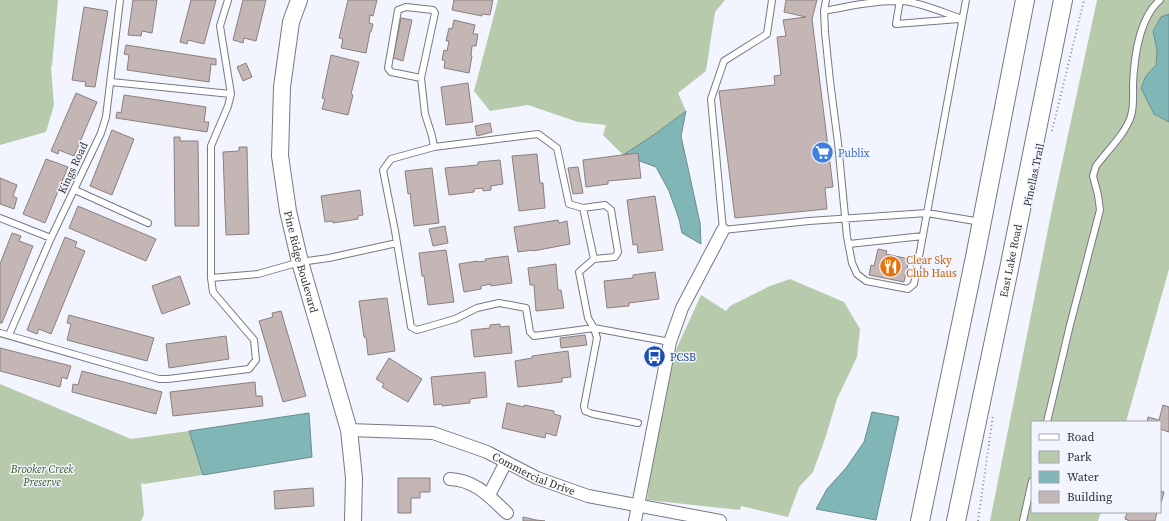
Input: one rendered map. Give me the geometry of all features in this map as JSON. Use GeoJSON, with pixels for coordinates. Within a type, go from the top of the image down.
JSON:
{"type":"FeatureCollection","features":[{"type":"Feature","properties":{"kind":"main road"},"geometry":{"type":"LineString","coordinates":[[920,521],[982,222],[1025,0]]}},
{"type":"Feature","properties":{"kind":"main road","name":"East Lake Road"},"geometry":{"type":"LineString","coordinates":[[956,521],[1063,0]]}},
{"type":"Feature","properties":{"kind":"street","name":"Pine Ridge Boulevard"},"geometry":{"type":"LineString","coordinates":[[298,0],[291,22],[282,87],[280,156],[288,210],[300,262],[349,430],[354,478],[353,521]]}},
{"type":"Feature","properties":{"kind":"street"},"geometry":{"type":"LineString","coordinates":[[635,521],[670,342],[682,308],[723,230]]}},
{"type":"Feature","properties":{"kind":"street","name":"Commercial Drive"},"geometry":{"type":"LineString","coordinates":[[349,430],[433,434],[487,452],[537,478],[588,496],[720,521]]}},
{"type":"Feature","properties":{"kind":"street"},"geometry":{"type":"LineString","coordinates":[[489,495],[506,462]]}},
{"type":"Feature","properties":{"kind":"street"},"geometry":{"type":"LineString","coordinates":[[450,479],[466,481],[476,486],[489,495],[508,513]]}},
{"type":"Feature","properties":{"kind":"lane","name":"Kings Road"},"geometry":{"type":"LineString","coordinates":[[9,335],[51,238],[101,133],[106,117],[111,82],[120,0]]}},
{"type":"Feature","properties":{"kind":"lane"},"geometry":{"type":"LineString","coordinates":[[0,333],[159,379],[250,369],[256,360],[254,340],[213,292],[211,278],[211,146],[228,106],[231,94],[220,26],[228,0]]}},
{"type":"Feature","properties":{"kind":"lane"},"geometry":{"type":"LineString","coordinates":[[772,0],[767,34],[724,61],[711,99],[723,230],[846,218],[927,213],[982,222]]}},
{"type":"Feature","properties":{"kind":"lane"},"geometry":{"type":"LineString","coordinates":[[826,0],[824,11],[824,32],[852,263],[857,274],[866,281],[908,289],[914,284],[966,0]]}},
{"type":"Feature","properties":{"kind":"lane"},"geometry":{"type":"LineString","coordinates":[[1047,421],[1070,325],[1099,218],[1100,203],[1093,176],[1094,172],[1096,166],[1121,133],[1130,118],[1132,111],[1134,72],[1142,32],[1146,18],[1160,0]]}},
{"type":"Feature","properties":{"kind":"lane"},"geometry":{"type":"LineString","coordinates":[[824,11],[871,2],[900,1],[921,5],[962,19]]}},
{"type":"Feature","properties":{"kind":"lane"},"geometry":{"type":"LineString","coordinates":[[900,1],[896,24],[962,19]]}},
{"type":"Feature","properties":{"kind":"lane"},"geometry":{"type":"LineString","coordinates":[[421,78],[391,72],[388,68],[398,10],[406,7],[433,10],[435,13],[421,78],[425,114],[434,147]]}},
{"type":"Feature","properties":{"kind":"lane"},"geometry":{"type":"LineString","coordinates":[[111,82],[231,94]]}},
{"type":"Feature","properties":{"kind":"lane"},"geometry":{"type":"LineString","coordinates":[[638,423],[585,411],[584,406],[598,338],[594,328],[588,318],[579,272],[594,259],[615,257],[618,252],[611,210],[605,205],[583,208],[569,204],[557,148],[538,134],[434,147],[390,159],[383,170],[396,231],[411,327],[417,330],[455,319],[477,308],[499,303],[526,308],[530,332],[534,336],[594,328],[670,342]]}},
{"type":"Feature","properties":{"kind":"lane"},"geometry":{"type":"LineString","coordinates":[[75,190],[148,223]]}},
{"type":"Feature","properties":{"kind":"lane"},"geometry":{"type":"LineString","coordinates":[[583,208],[594,259]]}},
{"type":"Feature","properties":{"kind":"lane"},"geometry":{"type":"LineString","coordinates":[[0,218],[51,238]]}},
{"type":"Feature","properties":{"kind":"lane"},"geometry":{"type":"LineString","coordinates":[[849,244],[923,236]]}},
{"type":"Feature","properties":{"kind":"lane"},"geometry":{"type":"LineString","coordinates":[[211,278],[258,274],[300,262],[329,258],[397,243]]}},
{"type":"Feature","properties":{"kind":"lane"},"geometry":{"type":"LineString","coordinates":[[1023,521],[1031,486]]}},
{"type":"Feature","properties":{"kind":"path","name":"Pinellas Trail"},"geometry":{"type":"LineString","coordinates":[[1052,132],[1084,0]]}},
{"type":"Feature","properties":{"kind":"path"},"geometry":{"type":"LineString","coordinates":[[978,521],[994,414]]}},
{"type":"Feature","properties":{"kind":"green space"},"geometry":{"type":"Polygon","coordinates":[[[0,0],[58,0],[51,68],[54,105],[46,132],[0,145],[0,0]]]}},
{"type":"Feature","properties":{"kind":"green space"},"geometry":{"type":"Polygon","coordinates":[[[498,0],[725,0],[715,12],[706,71],[678,93],[686,111],[623,155],[603,135],[606,125],[578,122],[528,105],[490,111],[474,91],[498,0]]]}},
{"type":"Feature","properties":{"kind":"green space"},"geometry":{"type":"Polygon","coordinates":[[[1097,0],[1169,0],[1169,14],[1161,17],[1153,30],[1157,50],[1156,65],[1146,76],[1154,114],[1169,122],[1169,269],[1126,421],[1031,421],[1031,513],[1101,513],[1098,521],[990,521],[1052,209],[1097,0]]]}},
{"type":"Feature","properties":{"kind":"green space"},"geometry":{"type":"Polygon","coordinates":[[[790,279],[844,302],[860,329],[857,357],[837,399],[813,472],[799,487],[788,517],[741,506],[740,510],[647,500],[652,465],[674,354],[701,295],[726,311],[730,306],[770,286],[790,279]]]}},
{"type":"Feature","properties":{"kind":"green space","name":"Brooker Creek Preserve"},"geometry":{"type":"Polygon","coordinates":[[[0,384],[131,439],[189,431],[203,475],[144,484],[141,483],[144,514],[141,521],[0,521],[0,384]]]}},
{"type":"Feature","properties":{"kind":"water"},"geometry":{"type":"Polygon","coordinates":[[[1169,14],[1169,122],[1154,114],[1141,88],[1146,76],[1156,65],[1157,50],[1153,31],[1161,17],[1169,14]]]}},
{"type":"Feature","properties":{"kind":"water"},"geometry":{"type":"Polygon","coordinates":[[[686,111],[681,136],[700,223],[701,244],[682,233],[679,219],[669,191],[656,167],[623,155],[686,111]]]}},
{"type":"Feature","properties":{"kind":"water"},"geometry":{"type":"Polygon","coordinates":[[[872,412],[899,417],[876,520],[816,509],[827,489],[846,468],[864,442],[872,412]]]}},
{"type":"Feature","properties":{"kind":"water"},"geometry":{"type":"Polygon","coordinates":[[[309,413],[312,457],[203,475],[189,431],[309,413]]]}},
{"type":"Feature","properties":{"kind":"building"},"geometry":{"type":"Polygon","coordinates":[[[133,0],[157,0],[152,33],[142,31],[141,36],[128,35],[133,0]]]}},
{"type":"Feature","properties":{"kind":"building"},"geometry":{"type":"Polygon","coordinates":[[[191,0],[216,0],[204,44],[188,40],[187,44],[180,42],[191,0]]]}},
{"type":"Feature","properties":{"kind":"building"},"geometry":{"type":"Polygon","coordinates":[[[243,0],[266,0],[256,41],[244,38],[243,43],[233,40],[243,0]]]}},
{"type":"Feature","properties":{"kind":"building"},"geometry":{"type":"Polygon","coordinates":[[[348,0],[377,0],[373,16],[370,15],[369,23],[373,24],[366,53],[341,48],[343,39],[339,38],[348,0]]]}},
{"type":"Feature","properties":{"kind":"building"},"geometry":{"type":"Polygon","coordinates":[[[454,0],[493,0],[490,15],[482,14],[482,16],[452,10],[454,0]]]}},
{"type":"Feature","properties":{"kind":"building"},"geometry":{"type":"Polygon","coordinates":[[[786,0],[817,0],[812,19],[833,187],[825,188],[827,209],[735,218],[719,91],[775,85],[774,76],[781,75],[777,37],[786,36],[783,20],[806,17],[784,12],[786,0]]]}},
{"type":"Feature","properties":{"kind":"building"},"geometry":{"type":"Polygon","coordinates":[[[84,7],[108,11],[95,87],[85,86],[86,82],[72,80],[84,7]]]}},
{"type":"Feature","properties":{"kind":"building"},"geometry":{"type":"Polygon","coordinates":[[[401,18],[412,20],[403,61],[393,58],[401,18]]]}},
{"type":"Feature","properties":{"kind":"building"},"geometry":{"type":"Polygon","coordinates":[[[454,20],[475,25],[473,34],[478,34],[476,46],[472,46],[469,73],[444,68],[445,61],[442,60],[444,50],[447,51],[449,41],[446,41],[449,28],[452,29],[454,20]]]}},
{"type":"Feature","properties":{"kind":"building"},"geometry":{"type":"Polygon","coordinates":[[[126,45],[216,59],[216,65],[211,64],[209,82],[127,70],[129,55],[124,54],[126,45]]]}},
{"type":"Feature","properties":{"kind":"building"},"geometry":{"type":"Polygon","coordinates":[[[331,55],[359,62],[351,94],[353,95],[348,115],[322,109],[325,99],[322,98],[331,55]]]}},
{"type":"Feature","properties":{"kind":"building"},"geometry":{"type":"Polygon","coordinates":[[[246,63],[252,77],[243,81],[237,67],[246,63]]]}},
{"type":"Feature","properties":{"kind":"building"},"geometry":{"type":"Polygon","coordinates":[[[468,83],[473,122],[446,125],[441,87],[468,83]]]}},
{"type":"Feature","properties":{"kind":"building"},"geometry":{"type":"Polygon","coordinates":[[[76,93],[97,102],[74,156],[59,150],[58,154],[51,151],[76,93]]]}},
{"type":"Feature","properties":{"kind":"building"},"geometry":{"type":"Polygon","coordinates":[[[124,95],[206,107],[204,122],[209,122],[207,132],[116,118],[117,112],[121,113],[124,95]]]}},
{"type":"Feature","properties":{"kind":"building"},"geometry":{"type":"Polygon","coordinates":[[[490,123],[492,132],[477,136],[475,126],[490,123]]]}},
{"type":"Feature","properties":{"kind":"building"},"geometry":{"type":"Polygon","coordinates":[[[112,130],[134,139],[112,195],[90,186],[112,130]]]}},
{"type":"Feature","properties":{"kind":"building"},"geometry":{"type":"Polygon","coordinates":[[[174,137],[180,137],[180,141],[198,141],[199,226],[175,226],[174,137]]]}},
{"type":"Feature","properties":{"kind":"building"},"geometry":{"type":"Polygon","coordinates":[[[239,147],[247,147],[249,234],[226,235],[223,152],[239,151],[239,147]]]}},
{"type":"Feature","properties":{"kind":"building"},"geometry":{"type":"Polygon","coordinates":[[[638,153],[641,178],[608,181],[608,184],[586,187],[583,160],[638,153]]]}},
{"type":"Feature","properties":{"kind":"building"},"geometry":{"type":"Polygon","coordinates":[[[537,154],[540,183],[543,183],[545,208],[519,211],[512,156],[537,154]]]}},
{"type":"Feature","properties":{"kind":"building"},"geometry":{"type":"Polygon","coordinates":[[[46,159],[68,167],[45,223],[23,214],[46,159]]]}},
{"type":"Feature","properties":{"kind":"building"},"geometry":{"type":"Polygon","coordinates":[[[500,160],[503,184],[491,186],[491,190],[483,191],[483,188],[474,189],[474,192],[449,195],[445,168],[478,165],[478,162],[500,160]]]}},
{"type":"Feature","properties":{"kind":"building"},"geometry":{"type":"Polygon","coordinates":[[[578,167],[583,193],[573,194],[568,168],[578,167]]]}},
{"type":"Feature","properties":{"kind":"building"},"geometry":{"type":"Polygon","coordinates":[[[432,168],[439,223],[414,226],[410,193],[408,194],[405,171],[432,168]]]}},
{"type":"Feature","properties":{"kind":"building"},"geometry":{"type":"Polygon","coordinates":[[[0,178],[17,185],[13,196],[17,198],[14,209],[0,204],[0,178]]]}},
{"type":"Feature","properties":{"kind":"building"},"geometry":{"type":"Polygon","coordinates":[[[360,190],[363,215],[358,216],[358,219],[333,223],[333,221],[325,222],[321,196],[360,190]]]}},
{"type":"Feature","properties":{"kind":"building"},"geometry":{"type":"Polygon","coordinates":[[[655,196],[663,250],[638,253],[637,244],[633,245],[627,200],[655,196]]]}},
{"type":"Feature","properties":{"kind":"building"},"geometry":{"type":"Polygon","coordinates":[[[78,206],[156,239],[146,261],[69,228],[78,206]]]}},
{"type":"Feature","properties":{"kind":"building"},"geometry":{"type":"Polygon","coordinates":[[[558,220],[559,223],[567,221],[570,244],[533,251],[518,252],[514,227],[558,220]]]}},
{"type":"Feature","properties":{"kind":"building"},"geometry":{"type":"Polygon","coordinates":[[[445,226],[448,243],[433,246],[429,229],[445,226]]]}},
{"type":"Feature","properties":{"kind":"building"},"geometry":{"type":"Polygon","coordinates":[[[12,233],[21,236],[19,241],[33,246],[2,323],[0,323],[0,264],[12,233]]]}},
{"type":"Feature","properties":{"kind":"building"},"geometry":{"type":"Polygon","coordinates":[[[65,237],[77,242],[75,247],[85,251],[51,334],[39,329],[37,334],[27,330],[65,237]]]}},
{"type":"Feature","properties":{"kind":"building","name":"Clear Sky Club Haus"},"geometry":{"type":"Polygon","coordinates":[[[878,249],[887,251],[886,254],[909,259],[904,282],[869,275],[871,265],[874,266],[878,249]]]}},
{"type":"Feature","properties":{"kind":"building"},"geometry":{"type":"Polygon","coordinates":[[[446,250],[454,302],[428,305],[419,253],[446,250]]]}},
{"type":"Feature","properties":{"kind":"building"},"geometry":{"type":"Polygon","coordinates":[[[508,256],[512,283],[491,286],[491,284],[481,286],[481,289],[464,292],[459,264],[486,261],[485,259],[508,256]]]}},
{"type":"Feature","properties":{"kind":"building"},"geometry":{"type":"Polygon","coordinates":[[[556,264],[558,290],[561,290],[564,308],[536,311],[534,285],[530,285],[528,268],[556,264]]]}},
{"type":"Feature","properties":{"kind":"building"},"geometry":{"type":"Polygon","coordinates":[[[655,272],[659,299],[629,303],[629,306],[607,308],[604,281],[633,278],[633,275],[655,272]]]}},
{"type":"Feature","properties":{"kind":"building"},"geometry":{"type":"Polygon","coordinates":[[[180,276],[190,304],[162,314],[152,286],[180,276]]]}},
{"type":"Feature","properties":{"kind":"building"},"geometry":{"type":"Polygon","coordinates":[[[387,298],[395,351],[368,355],[359,301],[387,298]]]}},
{"type":"Feature","properties":{"kind":"building"},"geometry":{"type":"Polygon","coordinates":[[[281,311],[306,396],[283,402],[259,321],[273,317],[272,313],[281,311]]]}},
{"type":"Feature","properties":{"kind":"building"},"geometry":{"type":"Polygon","coordinates":[[[69,315],[154,338],[147,361],[67,340],[71,324],[67,323],[69,315]]]}},
{"type":"Feature","properties":{"kind":"building"},"geometry":{"type":"Polygon","coordinates":[[[500,324],[500,327],[509,326],[512,353],[474,357],[471,330],[490,328],[490,325],[500,324]]]}},
{"type":"Feature","properties":{"kind":"building"},"geometry":{"type":"Polygon","coordinates":[[[585,335],[587,345],[561,348],[560,338],[585,335]]]}},
{"type":"Feature","properties":{"kind":"building"},"geometry":{"type":"Polygon","coordinates":[[[226,336],[229,359],[169,368],[166,344],[226,336]]]}},
{"type":"Feature","properties":{"kind":"building"},"geometry":{"type":"Polygon","coordinates":[[[0,348],[71,366],[67,379],[62,377],[60,387],[0,371],[0,348]]]}},
{"type":"Feature","properties":{"kind":"building"},"geometry":{"type":"Polygon","coordinates":[[[568,351],[571,377],[562,378],[562,382],[518,387],[515,361],[532,358],[532,356],[568,351]]]}},
{"type":"Feature","properties":{"kind":"building"},"geometry":{"type":"Polygon","coordinates":[[[389,358],[422,379],[408,402],[382,387],[384,384],[376,379],[389,358]]]}},
{"type":"Feature","properties":{"kind":"building"},"geometry":{"type":"Polygon","coordinates":[[[82,371],[162,392],[156,414],[72,392],[73,384],[78,385],[82,371]]]}},
{"type":"Feature","properties":{"kind":"building"},"geometry":{"type":"Polygon","coordinates":[[[485,372],[487,397],[470,399],[470,403],[442,406],[442,404],[434,405],[431,377],[485,372]]]}},
{"type":"Feature","properties":{"kind":"building"},"geometry":{"type":"Polygon","coordinates":[[[255,382],[256,396],[262,396],[263,406],[173,416],[170,392],[255,382]]]}},
{"type":"Feature","properties":{"kind":"building"},"geometry":{"type":"Polygon","coordinates":[[[507,403],[554,411],[554,414],[561,416],[556,436],[546,433],[545,438],[502,428],[507,403]]]}},
{"type":"Feature","properties":{"kind":"building"},"geometry":{"type":"Polygon","coordinates":[[[1163,405],[1169,407],[1169,432],[1161,429],[1161,421],[1147,421],[1148,417],[1159,420],[1163,405]]]}},
{"type":"Feature","properties":{"kind":"building"},"geometry":{"type":"Polygon","coordinates":[[[398,478],[430,478],[430,492],[420,492],[420,498],[411,498],[411,513],[398,513],[398,478]]]}},
{"type":"Feature","properties":{"kind":"building"},"geometry":{"type":"Polygon","coordinates":[[[313,488],[314,506],[275,509],[274,491],[313,488]]]}},
{"type":"Feature","properties":{"kind":"building"},"geometry":{"type":"Polygon","coordinates":[[[1161,491],[1164,492],[1161,503],[1161,491]]]}},
{"type":"Feature","properties":{"kind":"building"},"geometry":{"type":"Polygon","coordinates":[[[1127,513],[1157,513],[1155,521],[1128,521],[1125,519],[1127,513]]]}},
{"type":"Feature","properties":{"kind":"building"},"geometry":{"type":"Polygon","coordinates":[[[523,517],[536,520],[545,521],[523,521],[523,517]]]}},
{"type":"Feature","properties":{"kind":"place","name":"Publix"},"geometry":{"type":"Point","coordinates":[823,153]}},
{"type":"Feature","properties":{"kind":"place","name":"Clear Sky Club Haus"},"geometry":{"type":"Point","coordinates":[891,266]}},
{"type":"Feature","properties":{"kind":"place","name":"PCSB"},"geometry":{"type":"Point","coordinates":[655,357]}}]}
